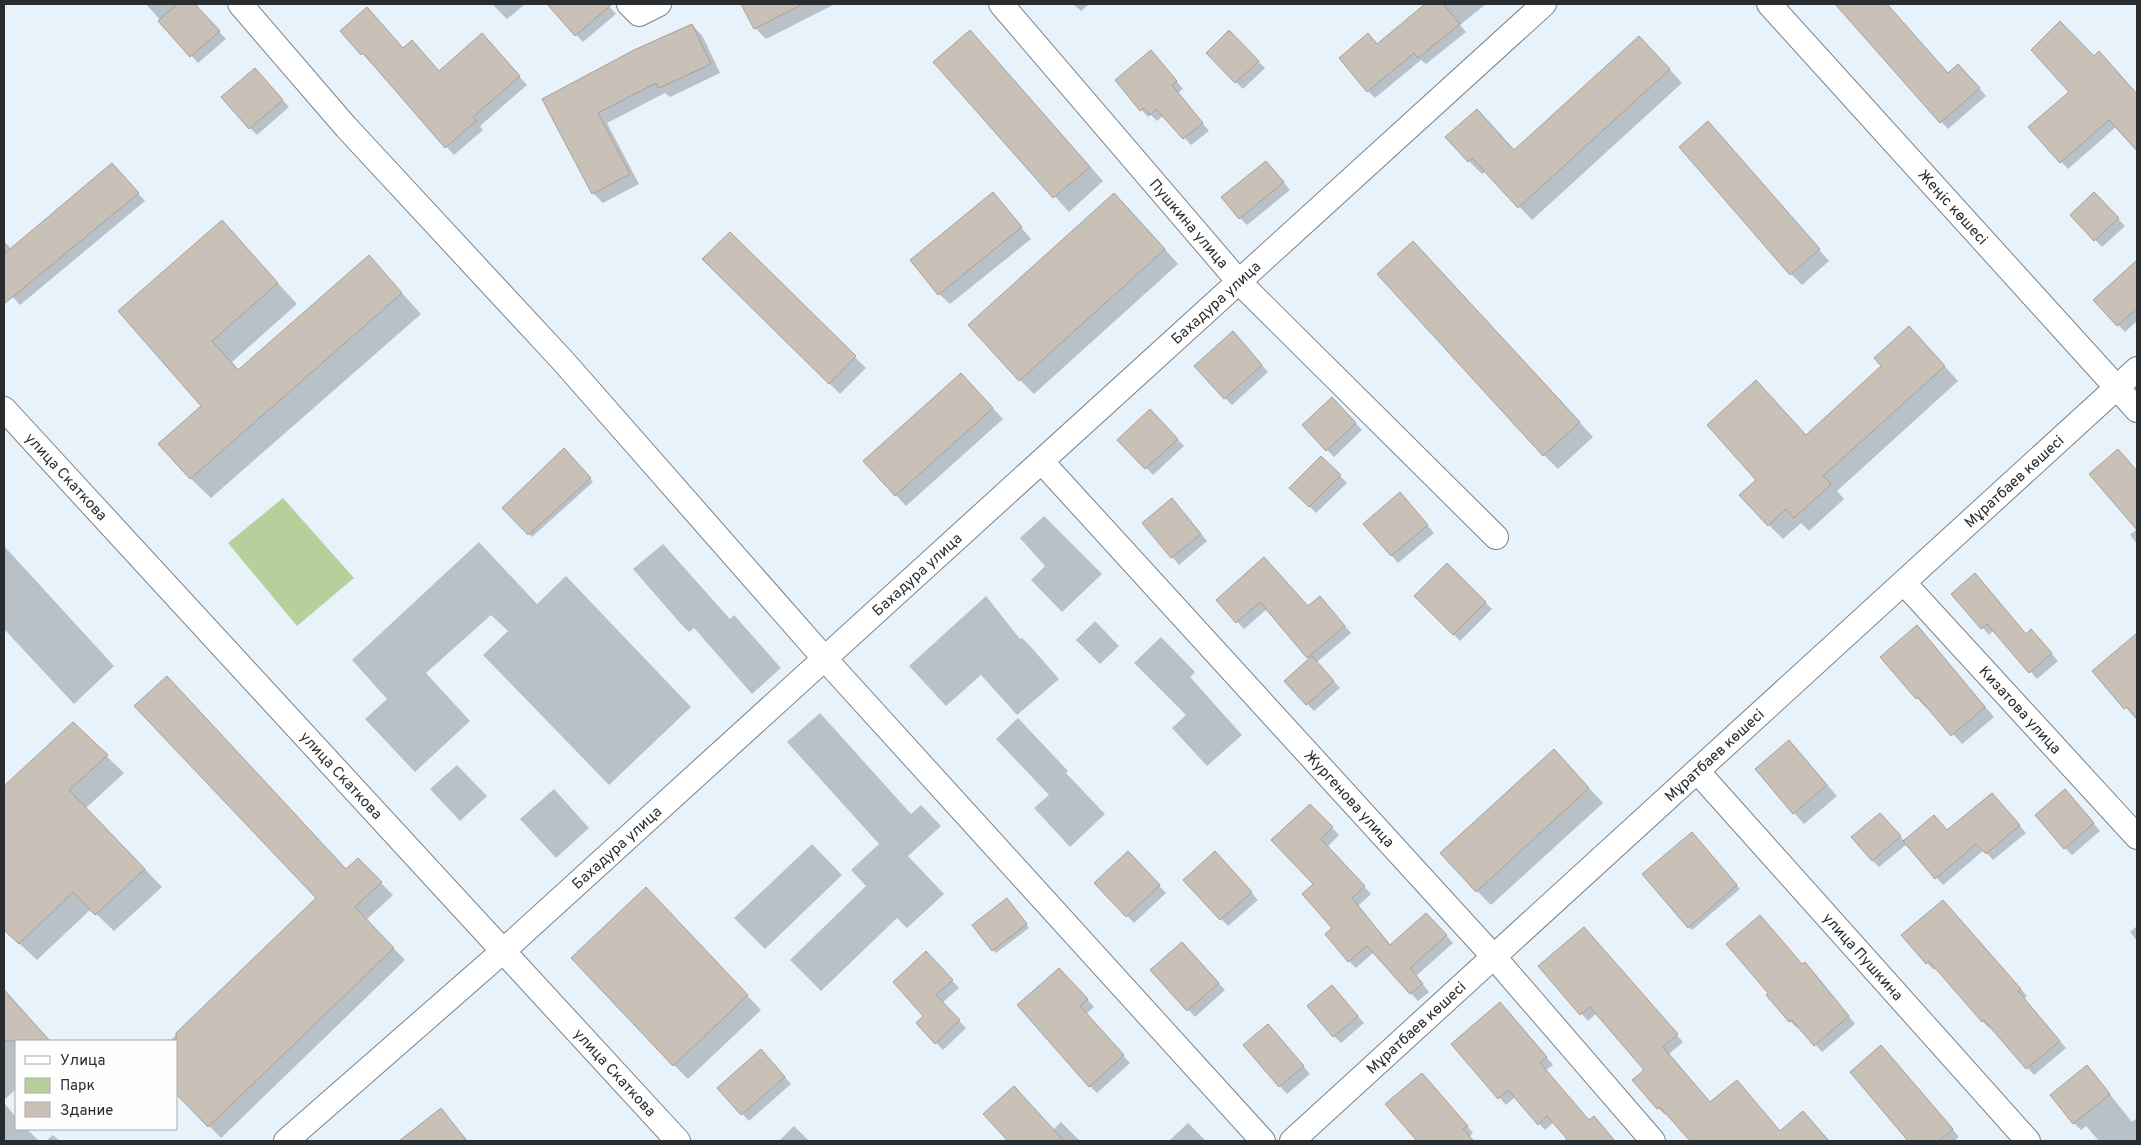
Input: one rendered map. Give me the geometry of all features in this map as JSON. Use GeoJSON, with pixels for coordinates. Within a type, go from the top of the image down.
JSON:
{"type":"FeatureCollection","features":[{"type":"Feature","properties":{"kind":"street"},"geometry":{"type":"LineString","coordinates":[[240,4],[346,127],[571,369],[825,659],[1263,1141]]}},
{"type":"Feature","properties":{"kind":"street","name":"Пушкина улица"},"geometry":{"type":"LineString","coordinates":[[1001,4],[1240,283],[1496,536]]}},
{"type":"Feature","properties":{"kind":"street","name":"Бахадура улица"},"geometry":{"type":"LineString","coordinates":[[286,1141],[502,952],[1240,283],[1544,4]]}},
{"type":"Feature","properties":{"kind":"street","name":"Жеңіс көшесі"},"geometry":{"type":"LineString","coordinates":[[1768,4],[2137,410]]}},
{"type":"Feature","properties":{"kind":"street","name":"Мұратбаев көшесі"},"geometry":{"type":"LineString","coordinates":[[1292,1141],[2137,369]]}},
{"type":"Feature","properties":{"kind":"street","name":"улица Скаткова"},"geometry":{"type":"LineString","coordinates":[[4,409],[678,1141]]}},
{"type":"Feature","properties":{"kind":"street","name":"Жургенова улица"},"geometry":{"type":"LineString","coordinates":[[1042,462],[1494,957],[1652,1141]]}},
{"type":"Feature","properties":{"kind":"street","name":"Кизатова улица"},"geometry":{"type":"LineString","coordinates":[[1904,583],[2137,837]]}},
{"type":"Feature","properties":{"kind":"street","name":"улица Пушкина"},"geometry":{"type":"LineString","coordinates":[[1697,772],[2028,1141]]}},
{"type":"Feature","properties":{"kind":"green space"},"geometry":{"type":"Polygon","coordinates":[[[283,498],[354,578],[297,626],[228,543],[283,498]]]}},
{"type":"Feature","properties":{"kind":"building"},"geometry":{"type":"Polygon","coordinates":[[[177,4],[195,4],[220,31],[190,57],[158,21],[177,4]]]}},
{"type":"Feature","properties":{"kind":"building"},"geometry":{"type":"Polygon","coordinates":[[[547,4],[612,4],[575,36],[547,4]]]}},
{"type":"Feature","properties":{"kind":"building"},"geometry":{"type":"Polygon","coordinates":[[[741,4],[803,4],[754,29],[741,4]]]}},
{"type":"Feature","properties":{"kind":"building"},"geometry":{"type":"Polygon","coordinates":[[[1425,4],[1443,4],[1460,24],[1418,58],[1414,53],[1367,92],[1339,58],[1368,33],[1377,44],[1425,4]]]}},
{"type":"Feature","properties":{"kind":"building"},"geometry":{"type":"Polygon","coordinates":[[[1835,4],[1887,4],[1948,73],[1958,64],[1980,88],[1940,123],[1835,4]]]}},
{"type":"Feature","properties":{"kind":"building"},"geometry":{"type":"Polygon","coordinates":[[[367,7],[403,48],[412,40],[439,71],[482,33],[520,76],[473,117],[476,121],[445,148],[363,53],[361,55],[340,31],[367,7]]]}},
{"type":"Feature","properties":{"kind":"building"},"geometry":{"type":"Polygon","coordinates":[[[2060,21],[2094,56],[2099,51],[2137,94],[2137,151],[2109,120],[2060,163],[2028,127],[2069,92],[2031,50],[2060,21]]]}},
{"type":"Feature","properties":{"kind":"building"},"geometry":{"type":"Polygon","coordinates":[[[692,24],[711,64],[659,88],[656,83],[598,113],[630,174],[592,194],[542,99],[634,50],[692,24]]]}},
{"type":"Feature","properties":{"kind":"building"},"geometry":{"type":"Polygon","coordinates":[[[970,30],[1090,167],[1053,198],[933,62],[970,30]]]}},
{"type":"Feature","properties":{"kind":"building"},"geometry":{"type":"Polygon","coordinates":[[[1229,30],[1259,61],[1235,83],[1206,53],[1229,30]]]}},
{"type":"Feature","properties":{"kind":"building"},"geometry":{"type":"Polygon","coordinates":[[[1639,36],[1670,69],[1518,208],[1472,158],[1468,162],[1445,137],[1477,109],[1514,150],[1639,36]]]}},
{"type":"Feature","properties":{"kind":"building"},"geometry":{"type":"Polygon","coordinates":[[[1151,50],[1177,81],[1172,85],[1203,123],[1183,139],[1156,109],[1150,115],[1144,108],[1140,111],[1115,80],[1151,50]]]}},
{"type":"Feature","properties":{"kind":"building"},"geometry":{"type":"Polygon","coordinates":[[[255,68],[283,100],[249,129],[221,97],[255,68]]]}},
{"type":"Feature","properties":{"kind":"building"},"geometry":{"type":"Polygon","coordinates":[[[1708,121],[1820,249],[1790,275],[1679,147],[1708,121]]]}},
{"type":"Feature","properties":{"kind":"building"},"geometry":{"type":"Polygon","coordinates":[[[1266,161],[1284,182],[1239,219],[1221,197],[1266,161]]]}},
{"type":"Feature","properties":{"kind":"building"},"geometry":{"type":"Polygon","coordinates":[[[112,163],[139,193],[4,304],[4,254],[112,163]]]}},
{"type":"Feature","properties":{"kind":"building"},"geometry":{"type":"Polygon","coordinates":[[[993,192],[1022,227],[938,295],[910,260],[993,192]]]}},
{"type":"Feature","properties":{"kind":"building"},"geometry":{"type":"Polygon","coordinates":[[[2094,192],[2119,218],[2094,241],[2070,215],[2094,192]]]}},
{"type":"Feature","properties":{"kind":"building"},"geometry":{"type":"Polygon","coordinates":[[[1114,193],[1165,249],[1019,381],[968,325],[1114,193]]]}},
{"type":"Feature","properties":{"kind":"building"},"geometry":{"type":"Polygon","coordinates":[[[222,220],[278,283],[212,341],[238,370],[369,255],[402,293],[190,479],[158,444],[201,406],[118,311],[222,220]]]}},
{"type":"Feature","properties":{"kind":"building"},"geometry":{"type":"Polygon","coordinates":[[[730,232],[856,356],[829,384],[702,259],[730,232]]]}},
{"type":"Feature","properties":{"kind":"building"},"geometry":{"type":"Polygon","coordinates":[[[1413,241],[1580,422],[1543,456],[1377,274],[1413,241]]]}},
{"type":"Feature","properties":{"kind":"building"},"geometry":{"type":"Polygon","coordinates":[[[2137,260],[2137,308],[2117,326],[2093,300],[2137,260]]]}},
{"type":"Feature","properties":{"kind":"building"},"geometry":{"type":"Polygon","coordinates":[[[1909,326],[1945,366],[1823,476],[1831,484],[1794,518],[1786,509],[1768,526],[1739,495],[1756,480],[1707,425],[1756,380],[1806,435],[1881,366],[1874,358],[1909,326]]]}},
{"type":"Feature","properties":{"kind":"building"},"geometry":{"type":"Polygon","coordinates":[[[1233,331],[1262,365],[1224,399],[1194,366],[1233,331]]]}},
{"type":"Feature","properties":{"kind":"building"},"geometry":{"type":"Polygon","coordinates":[[[961,373],[993,408],[895,496],[863,461],[961,373]]]}},
{"type":"Feature","properties":{"kind":"building"},"geometry":{"type":"Polygon","coordinates":[[[1332,397],[1356,423],[1326,451],[1302,425],[1332,397]]]}},
{"type":"Feature","properties":{"kind":"building"},"geometry":{"type":"Polygon","coordinates":[[[1150,409],[1178,439],[1145,469],[1117,440],[1150,409]]]}},
{"type":"Feature","properties":{"kind":"building"},"geometry":{"type":"Polygon","coordinates":[[[564,448],[591,478],[528,535],[502,508],[564,448]]]}},
{"type":"Feature","properties":{"kind":"building"},"geometry":{"type":"Polygon","coordinates":[[[2118,449],[2137,471],[2137,530],[2089,474],[2118,449]]]}},
{"type":"Feature","properties":{"kind":"building"},"geometry":{"type":"Polygon","coordinates":[[[1321,456],[1341,475],[1309,507],[1289,488],[1321,456]]]}},
{"type":"Feature","properties":{"kind":"building"},"geometry":{"type":"Polygon","coordinates":[[[1400,492],[1428,525],[1391,556],[1363,524],[1400,492]]]}},
{"type":"Feature","properties":{"kind":"building"},"geometry":{"type":"Polygon","coordinates":[[[1172,498],[1201,534],[1171,558],[1142,523],[1172,498]]]}},
{"type":"Feature","properties":{"kind":"building"},"geometry":{"type":"Polygon","coordinates":[[[1264,557],[1308,606],[1320,596],[1345,626],[1307,658],[1260,602],[1236,623],[1216,600],[1264,557]]]}},
{"type":"Feature","properties":{"kind":"building"},"geometry":{"type":"Polygon","coordinates":[[[1447,563],[1486,602],[1453,635],[1414,596],[1447,563]]]}},
{"type":"Feature","properties":{"kind":"building"},"geometry":{"type":"Polygon","coordinates":[[[1975,573],[2026,634],[2031,629],[2052,653],[2029,673],[1987,624],[1981,629],[1951,594],[1975,573]]]}},
{"type":"Feature","properties":{"kind":"building"},"geometry":{"type":"Polygon","coordinates":[[[1917,625],[1985,707],[1951,736],[1918,697],[1916,699],[1880,657],[1917,625]]]}},
{"type":"Feature","properties":{"kind":"building"},"geometry":{"type":"Polygon","coordinates":[[[2137,633],[2137,719],[2127,707],[2124,709],[2092,671],[2137,633]]]}},
{"type":"Feature","properties":{"kind":"building"},"geometry":{"type":"Polygon","coordinates":[[[1312,656],[1334,681],[1306,705],[1284,681],[1312,656]]]}},
{"type":"Feature","properties":{"kind":"building"},"geometry":{"type":"Polygon","coordinates":[[[167,676],[346,869],[358,858],[382,882],[355,907],[394,948],[208,1127],[178,1096],[178,1040],[176,1040],[176,1033],[316,898],[134,706],[167,676]]]}},
{"type":"Feature","properties":{"kind":"building"},"geometry":{"type":"Polygon","coordinates":[[[73,722],[108,755],[69,790],[145,869],[95,915],[73,892],[19,944],[4,930],[4,786],[73,722]]]}},
{"type":"Feature","properties":{"kind":"building"},"geometry":{"type":"Polygon","coordinates":[[[1789,740],[1827,785],[1793,814],[1755,769],[1789,740]]]}},
{"type":"Feature","properties":{"kind":"building"},"geometry":{"type":"Polygon","coordinates":[[[1554,749],[1589,788],[1476,892],[1440,853],[1554,749]]]}},
{"type":"Feature","properties":{"kind":"building"},"geometry":{"type":"Polygon","coordinates":[[[2065,789],[2094,823],[2064,849],[2035,815],[2065,789]]]}},
{"type":"Feature","properties":{"kind":"building"},"geometry":{"type":"Polygon","coordinates":[[[1992,793],[2020,825],[1986,854],[1976,844],[1935,879],[1903,841],[1934,815],[1947,830],[1992,793]]]}},
{"type":"Feature","properties":{"kind":"building"},"geometry":{"type":"Polygon","coordinates":[[[1310,804],[1333,827],[1321,839],[1365,886],[1352,898],[1390,945],[1426,913],[1447,935],[1410,968],[1423,984],[1410,994],[1367,946],[1348,962],[1325,934],[1332,928],[1302,894],[1313,884],[1271,840],[1310,804]]]}},
{"type":"Feature","properties":{"kind":"building"},"geometry":{"type":"Polygon","coordinates":[[[1880,813],[1901,836],[1872,861],[1851,837],[1880,813]]]}},
{"type":"Feature","properties":{"kind":"building"},"geometry":{"type":"Polygon","coordinates":[[[1692,832],[1737,885],[1688,928],[1642,874],[1692,832]]]}},
{"type":"Feature","properties":{"kind":"building"},"geometry":{"type":"Polygon","coordinates":[[[1128,851],[1160,885],[1126,917],[1094,883],[1128,851]]]}},
{"type":"Feature","properties":{"kind":"building"},"geometry":{"type":"Polygon","coordinates":[[[1215,851],[1252,892],[1220,920],[1183,880],[1215,851]]]}},
{"type":"Feature","properties":{"kind":"building"},"geometry":{"type":"Polygon","coordinates":[[[646,887],[748,995],[673,1066],[571,958],[646,887]]]}},
{"type":"Feature","properties":{"kind":"building"},"geometry":{"type":"Polygon","coordinates":[[[1007,898],[1027,924],[992,951],[972,925],[1007,898]]]}},
{"type":"Feature","properties":{"kind":"building"},"geometry":{"type":"Polygon","coordinates":[[[1943,900],[2021,989],[2018,991],[2060,1041],[2026,1069],[1929,961],[1926,964],[1901,935],[1943,900]]]}},
{"type":"Feature","properties":{"kind":"building"},"geometry":{"type":"Polygon","coordinates":[[[1760,915],[1802,964],[1805,962],[1849,1016],[1814,1046],[1792,1020],[1789,1022],[1766,995],[1768,993],[1726,944],[1760,915]]]}},
{"type":"Feature","properties":{"kind":"building"},"geometry":{"type":"Polygon","coordinates":[[[1584,927],[1678,1034],[1663,1047],[1710,1102],[1737,1080],[1780,1131],[1803,1111],[1829,1141],[1690,1141],[1660,1107],[1657,1109],[1632,1080],[1644,1070],[1590,1007],[1580,1015],[1538,966],[1584,927]]]}},
{"type":"Feature","properties":{"kind":"building"},"geometry":{"type":"Polygon","coordinates":[[[1182,942],[1219,983],[1187,1011],[1150,970],[1182,942]]]}},
{"type":"Feature","properties":{"kind":"building"},"geometry":{"type":"Polygon","coordinates":[[[926,951],[953,980],[936,995],[960,1020],[935,1044],[916,1023],[923,1016],[893,982],[926,951]]]}},
{"type":"Feature","properties":{"kind":"building"},"geometry":{"type":"Polygon","coordinates":[[[1059,968],[1088,999],[1080,1006],[1124,1055],[1089,1087],[1017,1005],[1059,968]]]}},
{"type":"Feature","properties":{"kind":"building"},"geometry":{"type":"Polygon","coordinates":[[[1332,985],[1358,1016],[1333,1037],[1307,1006],[1332,985]]]}},
{"type":"Feature","properties":{"kind":"building"},"geometry":{"type":"Polygon","coordinates":[[[4,990],[49,1040],[4,1041],[4,990]]]}},
{"type":"Feature","properties":{"kind":"building"},"geometry":{"type":"Polygon","coordinates":[[[1500,1002],[1547,1057],[1540,1063],[1589,1120],[1594,1116],[1615,1141],[1564,1141],[1567,1139],[1547,1116],[1538,1125],[1508,1090],[1498,1099],[1451,1044],[1500,1002]]]}},
{"type":"Feature","properties":{"kind":"building"},"geometry":{"type":"Polygon","coordinates":[[[1268,1024],[1304,1066],[1279,1087],[1243,1045],[1268,1024]]]}},
{"type":"Feature","properties":{"kind":"building"},"geometry":{"type":"Polygon","coordinates":[[[1881,1045],[1953,1129],[1939,1141],[1908,1141],[1850,1072],[1881,1045]]]}},
{"type":"Feature","properties":{"kind":"building"},"geometry":{"type":"Polygon","coordinates":[[[761,1049],[785,1077],[741,1115],[717,1088],[761,1049]]]}},
{"type":"Feature","properties":{"kind":"building"},"geometry":{"type":"Polygon","coordinates":[[[2087,1065],[2110,1094],[2073,1124],[2050,1095],[2087,1065]]]}},
{"type":"Feature","properties":{"kind":"building"},"geometry":{"type":"Polygon","coordinates":[[[1422,1073],[1468,1126],[1463,1129],[1474,1141],[1417,1141],[1385,1104],[1422,1073]]]}},
{"type":"Feature","properties":{"kind":"building"},"geometry":{"type":"Polygon","coordinates":[[[1014,1086],[1064,1141],[1008,1141],[983,1114],[1014,1086]]]}},
{"type":"Feature","properties":{"kind":"building"},"geometry":{"type":"Polygon","coordinates":[[[441,1108],[467,1141],[399,1141],[441,1108]]]}}]}
